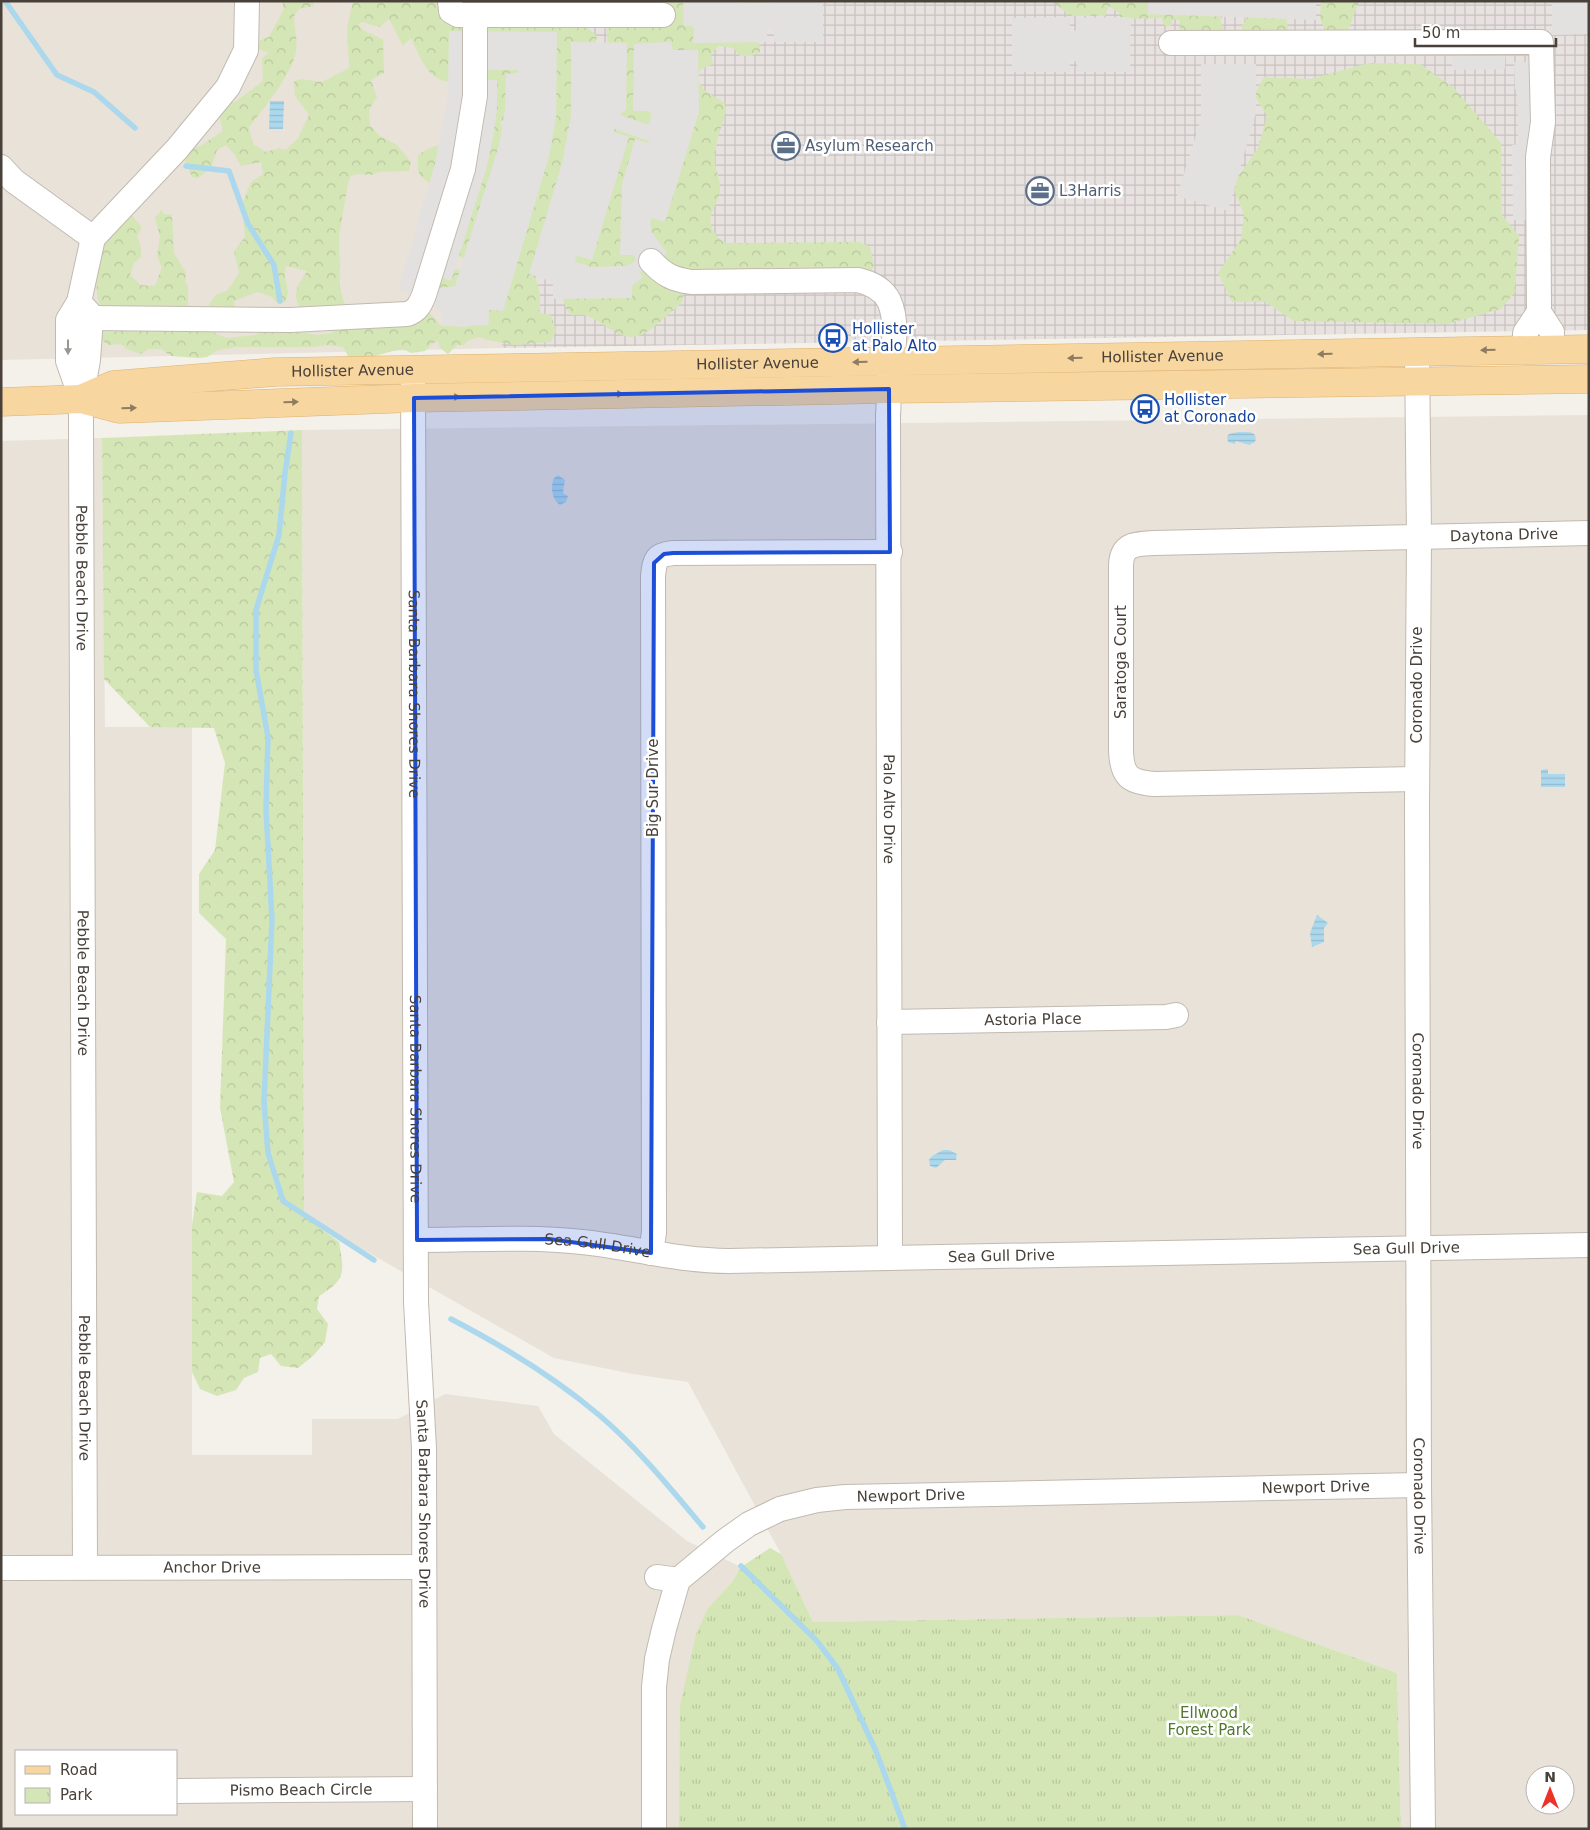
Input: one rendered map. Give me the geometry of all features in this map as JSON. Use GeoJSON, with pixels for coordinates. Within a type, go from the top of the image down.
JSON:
{"type":"FeatureCollection","features":[{"type":"Feature","properties":{"kind":"main road","name":"Hollister Avenue"},"geometry":{"type":"LineString","coordinates":[[81,400],[113,385],[275,372],[1589,349]]}},
{"type":"Feature","properties":{"kind":"main road","name":"Hollister Avenue"},"geometry":{"type":"LineString","coordinates":[[1,402],[81,400],[119,409],[414,398],[1589,379]]}},
{"type":"Feature","properties":{"kind":"street"},"geometry":{"type":"LineString","coordinates":[[5,180],[93,238],[177,149],[228,87],[246,50],[247,1]]}},
{"type":"Feature","properties":{"kind":"street"},"geometry":{"type":"LineString","coordinates":[[450,1],[451,11],[454,14],[663,15]]}},
{"type":"Feature","properties":{"kind":"street"},"geometry":{"type":"LineString","coordinates":[[85,310],[291,320],[407,314],[413,312],[419,306],[424,295],[463,169],[475,96],[475,15]]}},
{"type":"Feature","properties":{"kind":"street"},"geometry":{"type":"LineString","coordinates":[[1171,43],[1541,42],[1543,122],[1538,157],[1538,312],[1525,333],[1525,350]]}},
{"type":"Feature","properties":{"kind":"street","name":"Pebble Beach Drive"},"geometry":{"type":"LineString","coordinates":[[85,1567],[81,400],[88,360],[85,310],[93,238]]}},
{"type":"Feature","properties":{"kind":"street","name":"Palo Alto Drive"},"geometry":{"type":"LineString","coordinates":[[651,261],[662,273],[677,280],[691,282],[858,280],[871,283],[882,291],[889,301],[893,313],[893,344],[889,389],[890,1258]]}},
{"type":"Feature","properties":{"kind":"street"},"geometry":{"type":"LineString","coordinates":[[1538,312],[1552,332],[1552,350]]}},
{"type":"Feature","properties":{"kind":"street","name":"Coronado Drive"},"geometry":{"type":"LineString","coordinates":[[1417,352],[1418,1248],[1423,1829]]}},
{"type":"Feature","properties":{"kind":"street","name":"Santa Barbara Shores Drive"},"geometry":{"type":"LineString","coordinates":[[413,369],[417,1331],[424,1449],[425,1829]]}},
{"type":"Feature","properties":{"kind":"street","name":"Daytona Drive"},"geometry":{"type":"LineString","coordinates":[[1418,538],[1589,533]]}},
{"type":"Feature","properties":{"kind":"street","name":"Saratoga Court"},"geometry":{"type":"LineString","coordinates":[[1417,779],[1154,784],[1133,780],[1126,775],[1122,768],[1121,751],[1121,565],[1123,553],[1126,549],[1142,544],[1418,538]]}},
{"type":"Feature","properties":{"kind":"street","name":"Big Sur Drive"},"geometry":{"type":"LineString","coordinates":[[651,1253],[654,1232],[654,563],[664,554],[673,553],[890,552]]}},
{"type":"Feature","properties":{"kind":"street","name":"Astoria Place"},"geometry":{"type":"LineString","coordinates":[[889,1022],[1158,1017],[1176,1014]]}},
{"type":"Feature","properties":{"kind":"street","name":"Sea Gull Drive"},"geometry":{"type":"LineString","coordinates":[[417,1240],[549,1239],[583,1242],[710,1261],[1589,1245]]}},
{"type":"Feature","properties":{"kind":"street","name":"Newport Drive"},"geometry":{"type":"LineString","coordinates":[[654,1829],[654,1687],[657,1659],[664,1629],[668,1578],[749,1524],[780,1510],[817,1500],[835,1498],[1419,1486]]}},
{"type":"Feature","properties":{"kind":"street","name":"Anchor Drive"},"geometry":{"type":"LineString","coordinates":[[1,1568],[424,1567]]}},
{"type":"Feature","properties":{"kind":"street","name":"Pismo Beach Circle"},"geometry":{"type":"LineString","coordinates":[[178,1791],[425,1789]]}},
{"type":"Feature","properties":{"kind":"highlighted area"},"geometry":{"type":"Polygon","coordinates":[[[889,389],[890,552],[673,553],[664,554],[654,563],[651,1253],[549,1239],[417,1240],[414,398],[889,389]]]}},
{"type":"Feature","properties":{"kind":"shaded area"},"geometry":{"type":"Polygon","coordinates":[[[1,1],[488,1],[561,26],[502,321],[502,348],[1,360],[1,1]]]}},
{"type":"Feature","properties":{"kind":"shaded area"},"geometry":{"type":"Polygon","coordinates":[[[488,1],[1589,1],[1589,330],[502,348],[502,321],[553,156],[488,1]]]}},
{"type":"Feature","properties":{"kind":"shaded area"},"geometry":{"type":"Polygon","coordinates":[[[683,1],[823,2],[823,42],[774,42],[774,30],[769,28],[767,31],[767,42],[693,43],[694,29],[692,26],[684,26],[683,1]]]}},
{"type":"Feature","properties":{"kind":"shaded area"},"geometry":{"type":"Polygon","coordinates":[[[1148,1],[1316,1],[1316,20],[1148,14],[1148,1]]]}},
{"type":"Feature","properties":{"kind":"shaded area"},"geometry":{"type":"Polygon","coordinates":[[[1552,1],[1589,1],[1589,34],[1552,35],[1552,1]]]}},
{"type":"Feature","properties":{"kind":"shaded area"},"geometry":{"type":"Polygon","coordinates":[[[1070,17],[1070,30],[1072,32],[1076,30],[1076,18],[1131,17],[1130,72],[1077,72],[1077,62],[1072,60],[1070,62],[1070,72],[1012,72],[1012,18],[1070,17]]]}},
{"type":"Feature","properties":{"kind":"shaded area"},"geometry":{"type":"Polygon","coordinates":[[[449,31],[557,32],[556,117],[549,156],[503,311],[489,310],[488,325],[442,326],[442,313],[440,311],[413,294],[398,289],[435,164],[448,93],[449,31]],[[486,70],[484,80],[497,80],[497,108],[492,144],[485,173],[451,281],[439,276],[436,285],[440,288],[455,286],[499,145],[505,109],[506,74],[518,73],[519,71],[486,70]]]}},
{"type":"Feature","properties":{"kind":"shaded area"},"geometry":{"type":"Polygon","coordinates":[[[571,42],[627,43],[626,111],[623,111],[620,115],[646,124],[650,123],[651,113],[649,111],[633,111],[634,44],[671,42],[673,50],[698,50],[699,112],[665,222],[653,218],[650,221],[651,231],[667,253],[640,272],[643,277],[632,286],[632,298],[553,299],[553,285],[550,281],[529,274],[562,163],[571,116],[571,42]],[[614,129],[614,132],[629,137],[592,260],[578,256],[575,260],[576,262],[590,267],[627,266],[635,261],[636,258],[633,255],[620,255],[622,184],[635,139],[648,143],[650,141],[614,129]]]}},
{"type":"Feature","properties":{"kind":"shaded area"},"geometry":{"type":"Polygon","coordinates":[[[1451,56],[1507,56],[1505,57],[1505,69],[1454,70],[1451,56]]]}},
{"type":"Feature","properties":{"kind":"shaded area"},"geometry":{"type":"Polygon","coordinates":[[[1514,62],[1529,62],[1531,151],[1528,220],[1513,220],[1512,145],[1518,144],[1517,90],[1515,89],[1514,62]]]}},
{"type":"Feature","properties":{"kind":"shaded area"},"geometry":{"type":"Polygon","coordinates":[[[1201,64],[1256,64],[1256,113],[1228,211],[1177,196],[1201,119],[1201,64]]]}},
{"type":"Feature","properties":{"kind":"shaded area"},"geometry":{"type":"Polygon","coordinates":[[[1589,415],[1589,1829],[1401,1829],[1397,1673],[1238,1615],[813,1622],[781,1554],[688,1382],[633,1374],[554,1358],[304,1216],[302,430],[1589,415]]]}},
{"type":"Feature","properties":{"kind":"shaded area"},"geometry":{"type":"Polygon","coordinates":[[[102,438],[105,727],[192,727],[192,1455],[312,1455],[312,1419],[398,1419],[445,1394],[538,1406],[554,1434],[687,1541],[741,1567],[732,1582],[708,1608],[680,1829],[1,1829],[1,441],[102,438]]]}},
{"type":"Feature","properties":{"kind":"green space"},"geometry":{"type":"Polygon","coordinates":[[[282,1],[313,1],[314,6],[299,9],[294,16],[297,42],[290,69],[277,90],[249,127],[253,144],[266,152],[279,148],[286,150],[298,138],[309,115],[295,96],[294,81],[301,79],[322,82],[349,68],[347,28],[353,1],[570,1],[569,12],[571,19],[578,20],[597,36],[593,57],[589,64],[591,71],[598,76],[606,73],[611,67],[607,23],[622,20],[638,9],[665,11],[661,1],[719,1],[711,10],[712,17],[720,20],[729,32],[758,42],[760,52],[748,56],[740,56],[733,48],[719,46],[711,54],[713,64],[700,70],[698,80],[704,90],[725,103],[726,111],[715,154],[720,190],[711,214],[713,230],[718,238],[726,243],[860,242],[870,247],[874,265],[870,274],[827,282],[801,282],[759,275],[734,282],[723,280],[708,286],[693,284],[685,292],[682,303],[661,321],[639,336],[631,337],[623,336],[587,316],[571,315],[563,298],[561,264],[555,260],[543,267],[536,278],[540,294],[540,313],[551,315],[556,331],[551,342],[515,345],[480,337],[469,340],[464,345],[457,345],[448,354],[440,348],[438,341],[425,351],[411,353],[405,350],[397,350],[371,357],[349,357],[343,347],[327,345],[312,347],[237,347],[218,350],[207,357],[198,358],[171,356],[161,349],[149,349],[140,354],[127,349],[121,344],[108,345],[102,340],[103,332],[115,332],[121,327],[121,322],[109,317],[99,302],[97,283],[87,274],[87,248],[80,236],[85,226],[113,212],[128,210],[142,228],[137,236],[141,247],[141,257],[134,263],[130,275],[141,285],[155,286],[162,268],[157,256],[160,236],[155,218],[161,210],[164,214],[172,215],[174,253],[186,273],[188,308],[196,324],[226,338],[256,335],[270,326],[317,335],[332,333],[340,321],[365,327],[375,317],[391,322],[403,315],[401,317],[429,312],[440,325],[464,327],[489,321],[487,304],[494,304],[491,282],[485,285],[472,298],[458,301],[449,296],[434,279],[455,269],[477,273],[514,224],[525,198],[517,197],[514,189],[519,167],[535,153],[533,134],[537,125],[533,117],[525,122],[514,124],[500,121],[508,143],[504,175],[492,182],[494,191],[503,203],[499,236],[484,253],[470,261],[453,254],[444,234],[441,218],[443,209],[454,191],[442,196],[435,194],[434,187],[418,171],[418,155],[437,146],[447,146],[465,156],[459,170],[463,179],[475,171],[474,159],[482,150],[480,140],[484,127],[475,120],[474,98],[481,94],[475,84],[474,73],[466,72],[466,79],[454,82],[437,78],[425,65],[411,38],[403,46],[389,19],[379,27],[362,22],[358,25],[363,30],[383,40],[384,73],[371,80],[377,97],[369,110],[370,125],[379,135],[397,145],[411,162],[409,171],[379,172],[372,175],[358,174],[351,176],[348,183],[339,236],[340,288],[346,309],[344,316],[321,319],[306,313],[300,308],[296,293],[307,271],[286,266],[285,276],[288,293],[285,302],[278,304],[272,297],[258,292],[234,301],[235,309],[225,317],[215,314],[209,306],[215,296],[227,291],[239,273],[234,251],[245,237],[242,204],[251,182],[263,174],[261,162],[241,166],[226,145],[217,150],[211,168],[198,178],[192,177],[183,156],[189,149],[200,146],[223,131],[219,115],[222,102],[235,102],[263,81],[262,58],[269,53],[259,49],[258,41],[269,37],[284,9],[282,1]]]}},
{"type":"Feature","properties":{"kind":"green space"},"geometry":{"type":"Polygon","coordinates":[[[1056,1],[1290,1],[1287,19],[1289,34],[1288,37],[1268,36],[1264,30],[1258,30],[1254,36],[1242,32],[1242,25],[1246,21],[1243,13],[1226,13],[1220,20],[1224,34],[1179,34],[1180,21],[1175,19],[1172,21],[1172,25],[1167,27],[1163,24],[1162,18],[1120,19],[1120,14],[1109,6],[1105,16],[1070,16],[1056,4],[1056,1]]]}},
{"type":"Feature","properties":{"kind":"green space"},"geometry":{"type":"Polygon","coordinates":[[[1321,1],[1359,1],[1347,34],[1325,30],[1320,19],[1321,1]]]}},
{"type":"Feature","properties":{"kind":"green space"},"geometry":{"type":"Polygon","coordinates":[[[1369,63],[1420,64],[1453,87],[1501,143],[1502,215],[1519,236],[1515,292],[1501,309],[1447,324],[1294,321],[1265,302],[1232,302],[1218,273],[1241,239],[1244,215],[1232,185],[1258,148],[1267,116],[1254,95],[1264,77],[1310,79],[1369,63]]]}},
{"type":"Feature","properties":{"kind":"green space"},"geometry":{"type":"Polygon","coordinates":[[[302,430],[304,1216],[339,1242],[342,1268],[335,1285],[319,1296],[317,1309],[328,1324],[325,1342],[313,1356],[298,1368],[281,1366],[271,1354],[260,1358],[258,1372],[244,1378],[236,1390],[217,1396],[200,1389],[192,1372],[192,1225],[197,1192],[222,1196],[234,1182],[220,1108],[226,939],[199,913],[199,874],[215,850],[225,763],[214,728],[150,727],[104,679],[102,438],[302,430]]]}},
{"type":"Feature","properties":{"kind":"green space","name":"Ellwood Forest Park"},"geometry":{"type":"Polygon","coordinates":[[[770,1548],[781,1554],[813,1622],[1238,1615],[1397,1673],[1401,1829],[679,1829],[680,1705],[696,1634],[708,1608],[732,1582],[741,1567],[770,1548]]]}},
{"type":"Feature","properties":{"kind":"water"},"geometry":{"type":"Polygon","coordinates":[[[270,101],[284,101],[283,129],[269,129],[270,101]]]}},
{"type":"Feature","properties":{"kind":"water"},"geometry":{"type":"Polygon","coordinates":[[[1248,432],[1255,435],[1255,442],[1249,445],[1236,441],[1235,444],[1228,442],[1227,436],[1229,434],[1248,432]]]}},
{"type":"Feature","properties":{"kind":"water"},"geometry":{"type":"Polygon","coordinates":[[[558,475],[565,480],[563,493],[568,496],[566,502],[560,505],[555,500],[552,489],[554,478],[558,475]]]}},
{"type":"Feature","properties":{"kind":"water"},"geometry":{"type":"Polygon","coordinates":[[[1548,769],[1548,774],[1565,774],[1565,787],[1541,787],[1541,770],[1548,769]]]}},
{"type":"Feature","properties":{"kind":"water"},"geometry":{"type":"Polygon","coordinates":[[[1317,915],[1328,923],[1324,928],[1324,942],[1312,947],[1310,933],[1317,915]]]}},
{"type":"Feature","properties":{"kind":"water"},"geometry":{"type":"Polygon","coordinates":[[[943,1150],[949,1150],[957,1154],[956,1160],[945,1160],[936,1168],[930,1166],[929,1160],[932,1156],[943,1150]]]}},
{"type":"Feature","properties":{"kind":"waterway"},"geometry":{"type":"LineString","coordinates":[[5,1],[57,75],[94,92],[135,128]]}},
{"type":"Feature","properties":{"kind":"waterway"},"geometry":{"type":"LineString","coordinates":[[186,166],[229,171],[248,224],[274,265],[280,301]]}},
{"type":"Feature","properties":{"kind":"waterway"},"geometry":{"type":"LineString","coordinates":[[291,433],[279,535],[256,610],[256,670],[268,737],[266,809],[272,920],[264,1102],[268,1153],[283,1201],[374,1260]]}},
{"type":"Feature","properties":{"kind":"waterway"},"geometry":{"type":"LineString","coordinates":[[451,1319],[528,1363],[599,1415],[640,1454],[703,1527]]}},
{"type":"Feature","properties":{"kind":"waterway"},"geometry":{"type":"LineString","coordinates":[[741,1566],[817,1641],[838,1669],[876,1751],[905,1829]]}},
{"type":"Feature","properties":{"kind":"place","name":"Asylum Research"},"geometry":{"type":"Point","coordinates":[786,146]}},
{"type":"Feature","properties":{"kind":"place","name":"L3Harris"},"geometry":{"type":"Point","coordinates":[1040,191]}},
{"type":"Feature","properties":{"kind":"place","name":"Hollister at Palo Alto"},"geometry":{"type":"Point","coordinates":[833,338]}},
{"type":"Feature","properties":{"kind":"place","name":"Hollister at Coronado"},"geometry":{"type":"Point","coordinates":[1145,409]}}]}
